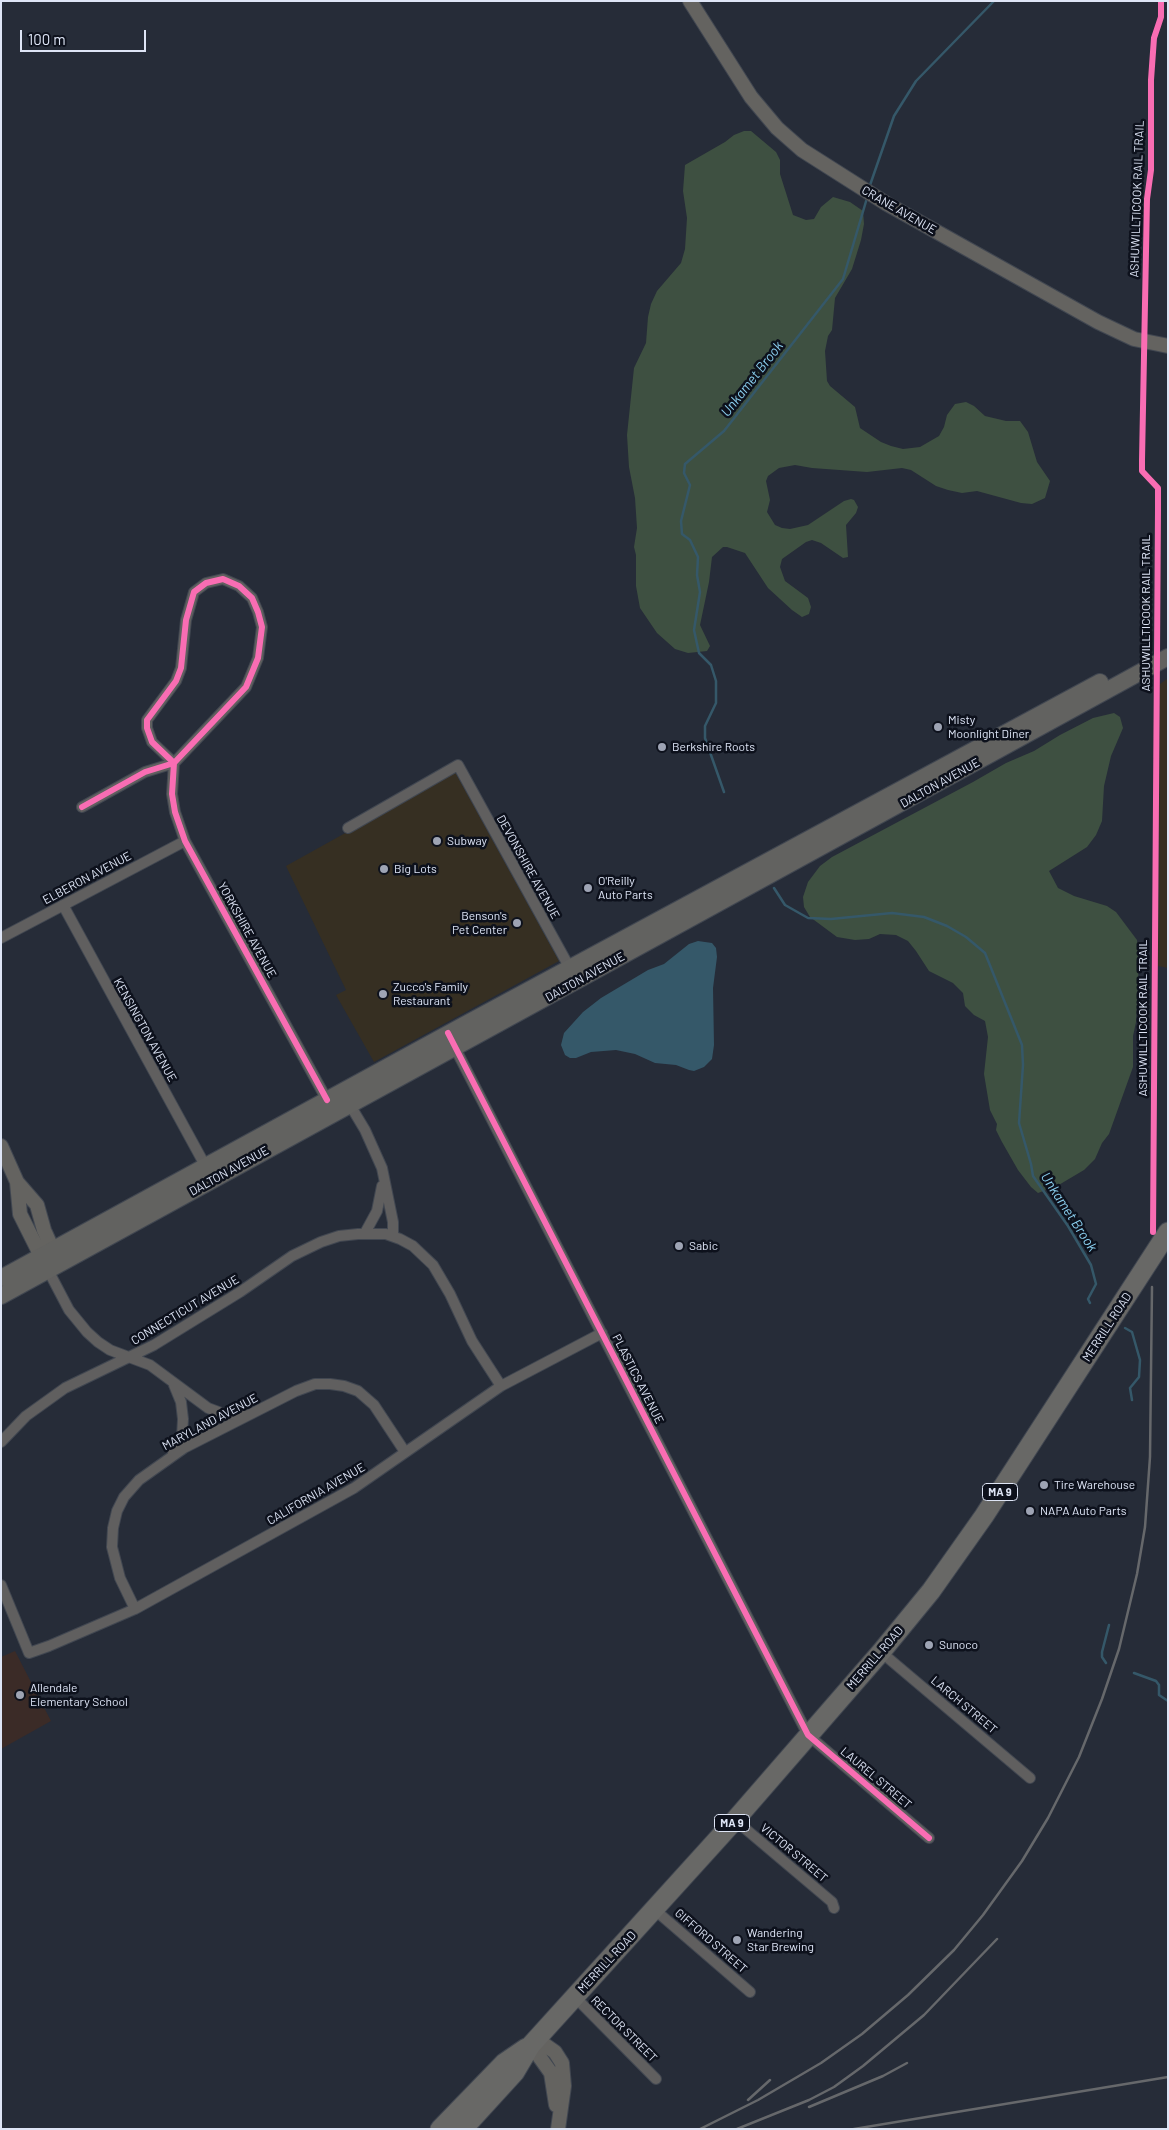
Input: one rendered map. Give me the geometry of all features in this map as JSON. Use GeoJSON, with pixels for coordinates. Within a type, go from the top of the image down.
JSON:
{"type":"FeatureCollection","features":[{"type":"Feature","properties":{"kind":"highway","name":"MERRILL ROAD"},"geometry":{"type":"LineString","coordinates":[[463,2129],[515,2072],[531,2045],[656,1910],[931,1592],[963,1548],[1168,1232]]}},
{"type":"Feature","properties":{"kind":"highway","name":"MERRILL ROAD"},"geometry":{"type":"LineString","coordinates":[[440,2129],[504,2063],[531,2045]]}},
{"type":"Feature","properties":{"kind":"main road","name":"CRANE AVENUE"},"geometry":{"type":"LineString","coordinates":[[690,1],[751,98],[777,128],[802,150],[874,196],[1098,322],[1134,338],[1168,346]]}},
{"type":"Feature","properties":{"kind":"main road","name":"DALTON AVENUE"},"geometry":{"type":"LineString","coordinates":[[1,1296],[47,1259],[206,1167],[328,1100],[452,1040],[574,974],[1148,662],[1168,645]]}},
{"type":"Feature","properties":{"kind":"main road","name":"DALTON AVENUE"},"geometry":{"type":"LineString","coordinates":[[1148,662],[1168,657]]}},
{"type":"Feature","properties":{"kind":"main road","name":"DALTON AVENUE"},"geometry":{"type":"LineString","coordinates":[[1,1278],[47,1259],[350,1105],[452,1040]]}},
{"type":"Feature","properties":{"kind":"main road"},"geometry":{"type":"LineString","coordinates":[[1,1146],[17,1182],[37,1205],[44,1230],[47,1259]]}},
{"type":"Feature","properties":{"kind":"main road"},"geometry":{"type":"LineString","coordinates":[[17,1182],[20,1214],[47,1259]]}},
{"type":"Feature","properties":{"kind":"main road"},"geometry":{"type":"LineString","coordinates":[[531,2045],[551,2073],[558,2125]]}},
{"type":"Feature","properties":{"kind":"street"},"geometry":{"type":"LineString","coordinates":[[82,807],[145,772],[174,763],[246,687],[258,658],[262,627],[252,598],[240,586],[223,579],[206,583],[194,592],[186,620],[181,668],[176,681],[147,720],[147,728],[152,742],[174,763]]}},
{"type":"Feature","properties":{"kind":"street","name":"YORKSHIRE AVENUE"},"geometry":{"type":"LineString","coordinates":[[174,763],[172,794],[175,812],[184,841],[328,1100]]}},
{"type":"Feature","properties":{"kind":"street","name":"DEVONSHIRE AVENUE"},"geometry":{"type":"LineString","coordinates":[[348,828],[458,765],[574,974]]}},
{"type":"Feature","properties":{"kind":"street","name":"ELBERON AVENUE"},"geometry":{"type":"LineString","coordinates":[[1,938],[184,841]]}},
{"type":"Feature","properties":{"kind":"street","name":"KENSINGTON AVENUE"},"geometry":{"type":"LineString","coordinates":[[63,905],[206,1167]]}},
{"type":"Feature","properties":{"kind":"street","name":"PLASTICS AVENUE"},"geometry":{"type":"LineString","coordinates":[[452,1040],[808,1736]]}},
{"type":"Feature","properties":{"kind":"street"},"geometry":{"type":"LineString","coordinates":[[350,1105],[365,1130],[383,1175],[393,1236],[413,1246],[433,1265],[450,1294],[472,1341],[501,1386]]}},
{"type":"Feature","properties":{"kind":"street"},"geometry":{"type":"LineString","coordinates":[[365,1233],[372,1224],[380,1204],[383,1175]]}},
{"type":"Feature","properties":{"kind":"street","name":"CONNECTICUT AVENUE"},"geometry":{"type":"LineString","coordinates":[[1,1442],[26,1416],[65,1388],[154,1345],[199,1318],[292,1256],[321,1242],[339,1236],[365,1233],[393,1236]]}},
{"type":"Feature","properties":{"kind":"street"},"geometry":{"type":"LineString","coordinates":[[47,1259],[69,1310],[87,1332],[110,1350],[150,1365],[208,1408],[224,1414],[248,1416]]}},
{"type":"Feature","properties":{"kind":"street","name":"CALIFORNIA AVENUE"},"geometry":{"type":"LineString","coordinates":[[1,1585],[29,1653],[135,1609],[354,1488],[501,1386],[602,1333]]}},
{"type":"Feature","properties":{"kind":"street"},"geometry":{"type":"LineString","coordinates":[[169,1458],[179,1445],[183,1419],[179,1394],[171,1380]]}},
{"type":"Feature","properties":{"kind":"street","name":"MARYLAND AVENUE"},"geometry":{"type":"LineString","coordinates":[[135,1609],[120,1578],[114,1560],[112,1547],[113,1528],[117,1511],[124,1497],[139,1480],[169,1458],[296,1391],[315,1384],[344,1386],[358,1391],[374,1405],[405,1452]]}},
{"type":"Feature","properties":{"kind":"street","name":"LARCH STREET"},"geometry":{"type":"LineString","coordinates":[[881,1652],[1030,1778]]}},
{"type":"Feature","properties":{"kind":"street","name":"LAUREL STREET"},"geometry":{"type":"LineString","coordinates":[[808,1736],[929,1838]]}},
{"type":"Feature","properties":{"kind":"street","name":"VICTOR STREET"},"geometry":{"type":"LineString","coordinates":[[735,1820],[832,1902],[834,1908]]}},
{"type":"Feature","properties":{"kind":"street","name":"GIFFORD STREET"},"geometry":{"type":"LineString","coordinates":[[656,1910],[750,1992]]}},
{"type":"Feature","properties":{"kind":"street","name":"RECTOR STREET"},"geometry":{"type":"LineString","coordinates":[[575,1997],[656,2079]]}},
{"type":"Feature","properties":{"kind":"shaded area"},"geometry":{"type":"Polygon","coordinates":[[[1168,678],[1168,968],[1158,966],[1160,684],[1168,678]]]}},
{"type":"Feature","properties":{"kind":"shaded area"},"geometry":{"type":"Polygon","coordinates":[[[455,772],[559,961],[374,1062],[336,995],[346,990],[286,866],[455,772]]]}},
{"type":"Feature","properties":{"kind":"shaded area","name":"Allendale Elementary School"},"geometry":{"type":"Polygon","coordinates":[[[15,1651],[51,1721],[1,1749],[1,1657],[15,1651]]]}},
{"type":"Feature","properties":{"kind":"green space"},"geometry":{"type":"Polygon","coordinates":[[[744,131],[751,131],[776,152],[780,160],[780,174],[793,215],[806,220],[814,219],[821,207],[833,197],[850,202],[863,211],[864,224],[861,240],[852,269],[835,298],[832,330],[828,336],[825,351],[827,381],[830,386],[855,407],[860,428],[881,442],[891,446],[903,449],[920,447],[939,436],[947,415],[955,404],[966,402],[974,406],[985,416],[1006,421],[1020,421],[1028,432],[1037,462],[1050,481],[1045,498],[1032,504],[1021,503],[977,491],[962,493],[948,490],[936,486],[911,470],[902,468],[867,472],[795,465],[779,468],[768,476],[766,481],[770,500],[767,512],[775,525],[782,528],[790,529],[808,525],[844,501],[854,500],[858,507],[856,513],[846,525],[848,557],[843,558],[821,543],[812,540],[806,542],[782,559],[780,567],[785,581],[808,598],[811,607],[809,614],[802,617],[768,588],[745,553],[723,547],[712,557],[700,625],[710,646],[707,651],[688,653],[675,649],[657,633],[640,608],[636,586],[636,555],[634,547],[637,528],[635,498],[629,467],[627,435],[634,368],[646,343],[651,304],[657,291],[681,263],[685,249],[687,218],[683,191],[685,165],[734,135],[744,131]]]}},
{"type":"Feature","properties":{"kind":"green space"},"geometry":{"type":"Polygon","coordinates":[[[1114,713],[1120,717],[1123,728],[1111,756],[1104,786],[1102,821],[1096,835],[1087,847],[1049,871],[1058,888],[1074,896],[1107,906],[1116,912],[1137,940],[1139,959],[1136,1022],[1133,1036],[1133,1067],[1109,1134],[1102,1143],[1095,1159],[1084,1170],[1057,1186],[1038,1193],[1018,1170],[996,1130],[997,1124],[990,1110],[984,1074],[988,1037],[985,1021],[974,1015],[965,1006],[963,993],[953,983],[929,971],[908,941],[896,935],[880,934],[869,939],[855,940],[837,937],[810,917],[804,907],[803,897],[808,882],[820,866],[832,857],[1093,718],[1114,713]]]}},
{"type":"Feature","properties":{"kind":"water"},"geometry":{"type":"Polygon","coordinates":[[[698,941],[712,943],[716,948],[717,957],[713,988],[714,1045],[712,1059],[704,1067],[694,1071],[676,1065],[655,1063],[635,1054],[616,1050],[591,1052],[576,1058],[570,1058],[565,1055],[561,1045],[564,1033],[583,1012],[601,998],[648,970],[664,964],[689,944],[698,941]]]}},
{"type":"Feature","properties":{"kind":"waterway","name":"Unkamet Brook"},"geometry":{"type":"LineString","coordinates":[[869,188],[894,116],[916,81],[994,1]]}},
{"type":"Feature","properties":{"kind":"waterway","name":"Unkamet Brook"},"geometry":{"type":"LineString","coordinates":[[724,792],[705,738],[705,726],[716,703],[716,681],[711,665],[699,653],[694,630],[700,592],[697,575],[698,557],[690,540],[682,534],[681,521],[690,485],[684,473],[685,464],[724,431],[843,279],[867,198]]}},
{"type":"Feature","properties":{"kind":"waterway","name":"Unkamet Brook"},"geometry":{"type":"LineString","coordinates":[[774,888],[785,905],[808,918],[831,919],[892,913],[924,917],[947,926],[966,937],[985,953],[1022,1045],[1023,1065],[1019,1123],[1033,1176],[1068,1226],[1091,1265],[1096,1284],[1088,1299],[1090,1303]]}},
{"type":"Feature","properties":{"kind":"waterway","name":"Unkamet Brook"},"geometry":{"type":"LineString","coordinates":[[1125,1328],[1132,1332],[1140,1360],[1139,1377],[1130,1388],[1132,1400]]}},
{"type":"Feature","properties":{"kind":"waterway","name":"Unkamet Brook"},"geometry":{"type":"LineString","coordinates":[[1106,1663],[1102,1657],[1102,1652],[1109,1625]]}},
{"type":"Feature","properties":{"kind":"waterway","name":"Unkamet Brook"},"geometry":{"type":"LineString","coordinates":[[1134,1673],[1156,1681],[1159,1685],[1159,1695],[1168,1701]]}},
{"type":"Feature","properties":{"kind":"railway"},"geometry":{"type":"LineString","coordinates":[[700,2129],[758,2100],[821,2063],[862,2034],[908,1995],[954,1950],[983,1915],[1022,1861],[1048,1818],[1079,1757],[1102,1699],[1119,1649],[1137,1574],[1145,1527],[1150,1457],[1152,1287]]}},
{"type":"Feature","properties":{"kind":"railway"},"geometry":{"type":"LineString","coordinates":[[737,2129],[809,2100],[834,2087],[863,2066],[924,2015],[997,1939]]}},
{"type":"Feature","properties":{"kind":"railway"},"geometry":{"type":"LineString","coordinates":[[809,2107],[883,2076],[907,2063]]}},
{"type":"Feature","properties":{"kind":"railway"},"geometry":{"type":"LineString","coordinates":[[854,2129],[1168,2077]]}},
{"type":"Feature","properties":{"kind":"railway"},"geometry":{"type":"LineString","coordinates":[[748,2100],[770,2080]]}},
{"type":"Feature","properties":{"kind":"cycle path","name":"ASHUWILLTICOOK RAIL TRAIL"},"geometry":{"type":"LineString","coordinates":[[1153,1232],[1158,488],[1142,471],[1142,460],[1147,199],[1151,170],[1151,80],[1154,38],[1161,17],[1161,1]]}},
{"type":"Feature","properties":{"kind":"cycle path"},"geometry":{"type":"LineString","coordinates":[[82,807],[145,772],[174,763],[152,742],[147,728],[147,720],[176,681],[181,668],[186,620],[194,592],[206,583],[223,579],[239,586],[252,598],[262,627],[258,658],[246,687],[174,763],[172,794],[175,812],[185,841],[327,1100]]}},
{"type":"Feature","properties":{"kind":"cycle path"},"geometry":{"type":"LineString","coordinates":[[448,1033],[808,1735],[929,1838]]}},
{"type":"Feature","properties":{"kind":"place","name":"Misty Moonlight Diner"},"geometry":{"type":"Point","coordinates":[938,727]}},
{"type":"Feature","properties":{"kind":"place","name":"Berkshire Roots"},"geometry":{"type":"Point","coordinates":[662,747]}},
{"type":"Feature","properties":{"kind":"place","name":"Subway"},"geometry":{"type":"Point","coordinates":[437,841]}},
{"type":"Feature","properties":{"kind":"place","name":"Big Lots"},"geometry":{"type":"Point","coordinates":[384,869]}},
{"type":"Feature","properties":{"kind":"place","name":"O'Reilly Auto Parts"},"geometry":{"type":"Point","coordinates":[588,888]}},
{"type":"Feature","properties":{"kind":"place","name":"Benson's Pet Center"},"geometry":{"type":"Point","coordinates":[517,923]}},
{"type":"Feature","properties":{"kind":"place","name":"Zucco's Family Restaurant"},"geometry":{"type":"Point","coordinates":[383,994]}},
{"type":"Feature","properties":{"kind":"place","name":"Sabic"},"geometry":{"type":"Point","coordinates":[679,1246]}},
{"type":"Feature","properties":{"kind":"place","name":"Tire Warehouse"},"geometry":{"type":"Point","coordinates":[1044,1485]}},
{"type":"Feature","properties":{"kind":"place","name":"NAPA Auto Parts"},"geometry":{"type":"Point","coordinates":[1030,1511]}},
{"type":"Feature","properties":{"kind":"place","name":"Sunoco"},"geometry":{"type":"Point","coordinates":[929,1645]}},
{"type":"Feature","properties":{"kind":"place","name":"Allendale Elementary School"},"geometry":{"type":"Point","coordinates":[20,1695]}},
{"type":"Feature","properties":{"kind":"place","name":"Wandering Star Brewing"},"geometry":{"type":"Point","coordinates":[737,1940]}}]}
